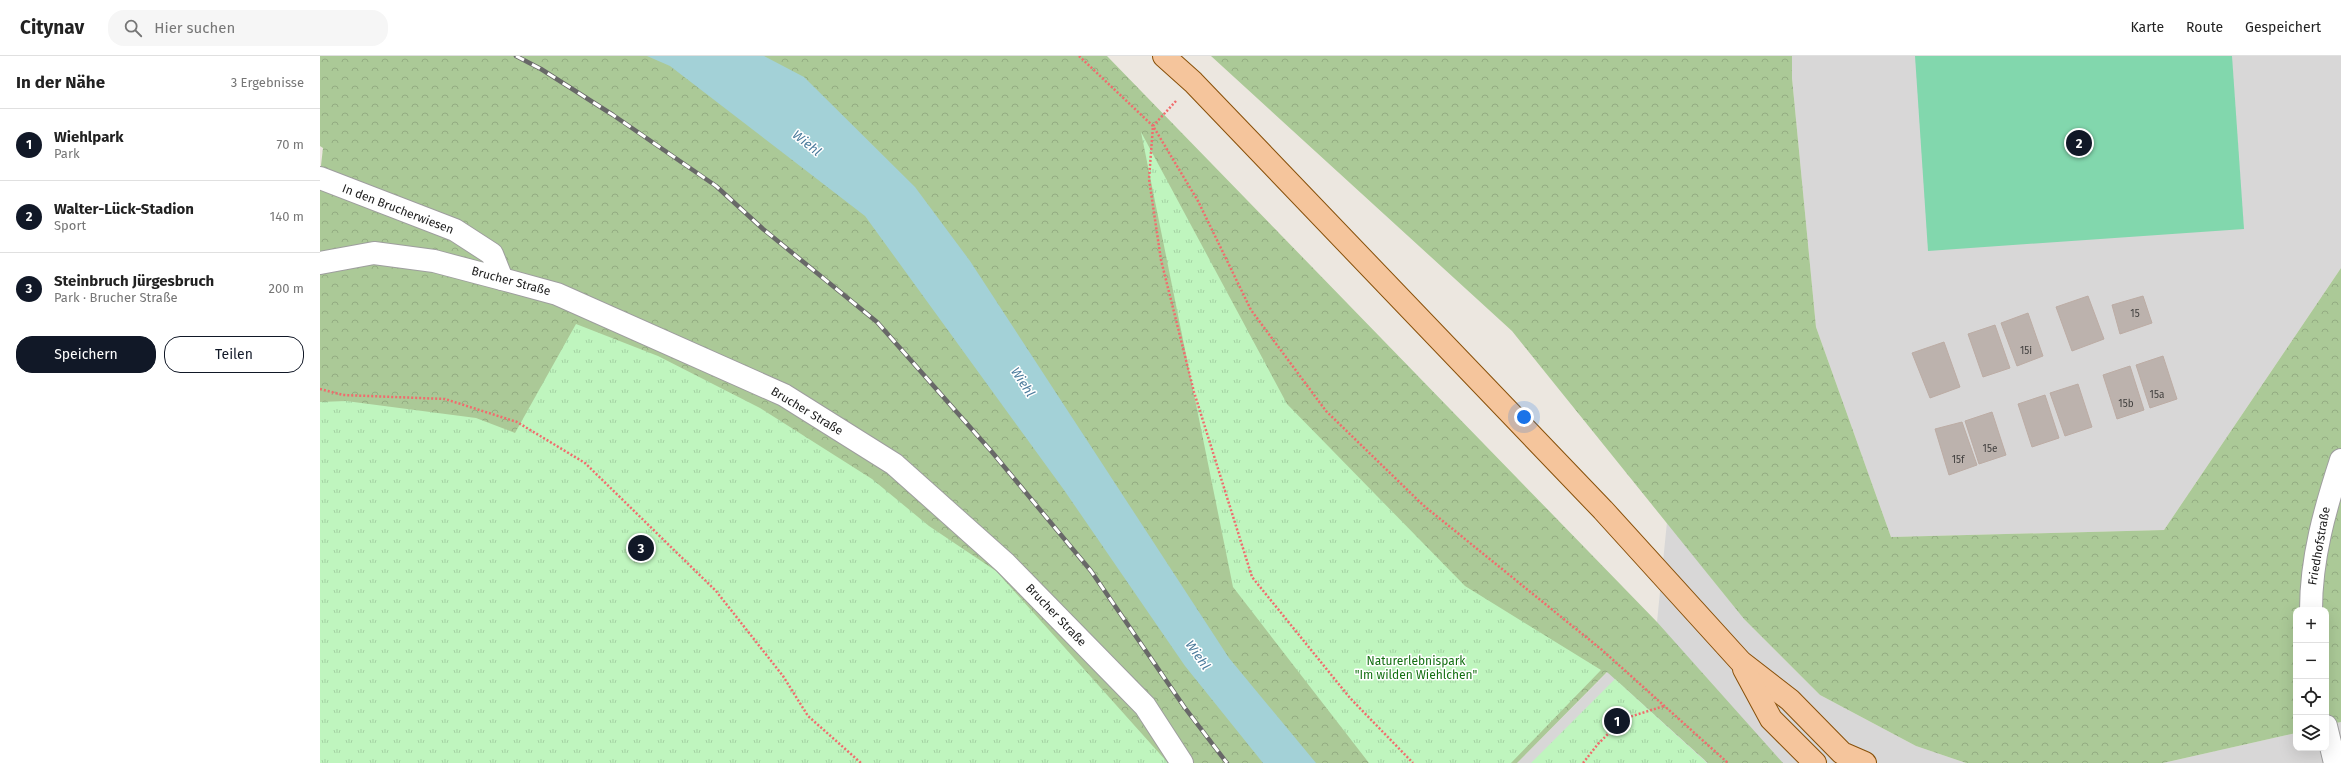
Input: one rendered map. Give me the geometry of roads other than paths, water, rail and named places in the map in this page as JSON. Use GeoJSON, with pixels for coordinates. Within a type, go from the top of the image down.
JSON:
{"type":"FeatureCollection","features":[{"type":"Feature","properties":{"kind":"main road"},"geometry":{"type":"LineString","coordinates":[[1164,56],[1193,82],[1603,510],[1741,662],[1790,700],[1842,753],[1865,763]]}},
{"type":"Feature","properties":{"kind":"main road"},"geometry":{"type":"LineString","coordinates":[[1741,662],[1771,720],[1815,763]]}},
{"type":"Feature","properties":{"kind":"street","name":"In den Brucherwiesen"},"geometry":{"type":"LineString","coordinates":[[320,178],[455,230],[492,254],[502,279]]}},
{"type":"Feature","properties":{"kind":"street","name":"Brucher Straße"},"geometry":{"type":"LineString","coordinates":[[320,263],[374,252],[434,260],[557,294],[784,395],[894,464],[1005,563],[1145,706],[1182,763]]}},
{"type":"Feature","properties":{"kind":"street","name":"Friedhofstraße"},"geometry":{"type":"LineString","coordinates":[[2311,607],[2311,593],[2322,517],[2341,460]]}},
{"type":"Feature","properties":{"kind":"street"},"geometry":{"type":"LineString","coordinates":[[2329,738],[2335,763]]}},
{"type":"Feature","properties":{"kind":"water","name":"Wiehl"},"geometry":{"type":"Polygon","coordinates":[[[647,56],[764,56],[804,77],[915,187],[970,261],[1229,658],[1316,763],[1263,763],[1185,666],[1064,490],[865,216],[670,66],[647,56]]]}},
{"type":"Feature","properties":{"kind":"railway"},"geometry":{"type":"LineString","coordinates":[[516,56],[541,69],[613,115],[716,186],[763,229],[877,322],[992,452],[1091,571],[1185,708],[1227,763]]}},
{"type":"Feature","properties":{"kind":"place","name":"Walter-Lück-Stadion"},"geometry":{"type":"Point","coordinates":[2079,143]}},
{"type":"Feature","properties":{"kind":"place","name":"Steinbruch Jürgesbruch"},"geometry":{"type":"Point","coordinates":[641,548]}},
{"type":"Feature","properties":{"kind":"place","name":"Wiehlpark"},"geometry":{"type":"Point","coordinates":[1617,721]}},
{"type":"Feature","properties":{"kind":"park label","name":"Naturerlebnispark \"Im wilden Wiehlchen\""},"geometry":{"type":"Point","coordinates":[1416,668]}}]}
